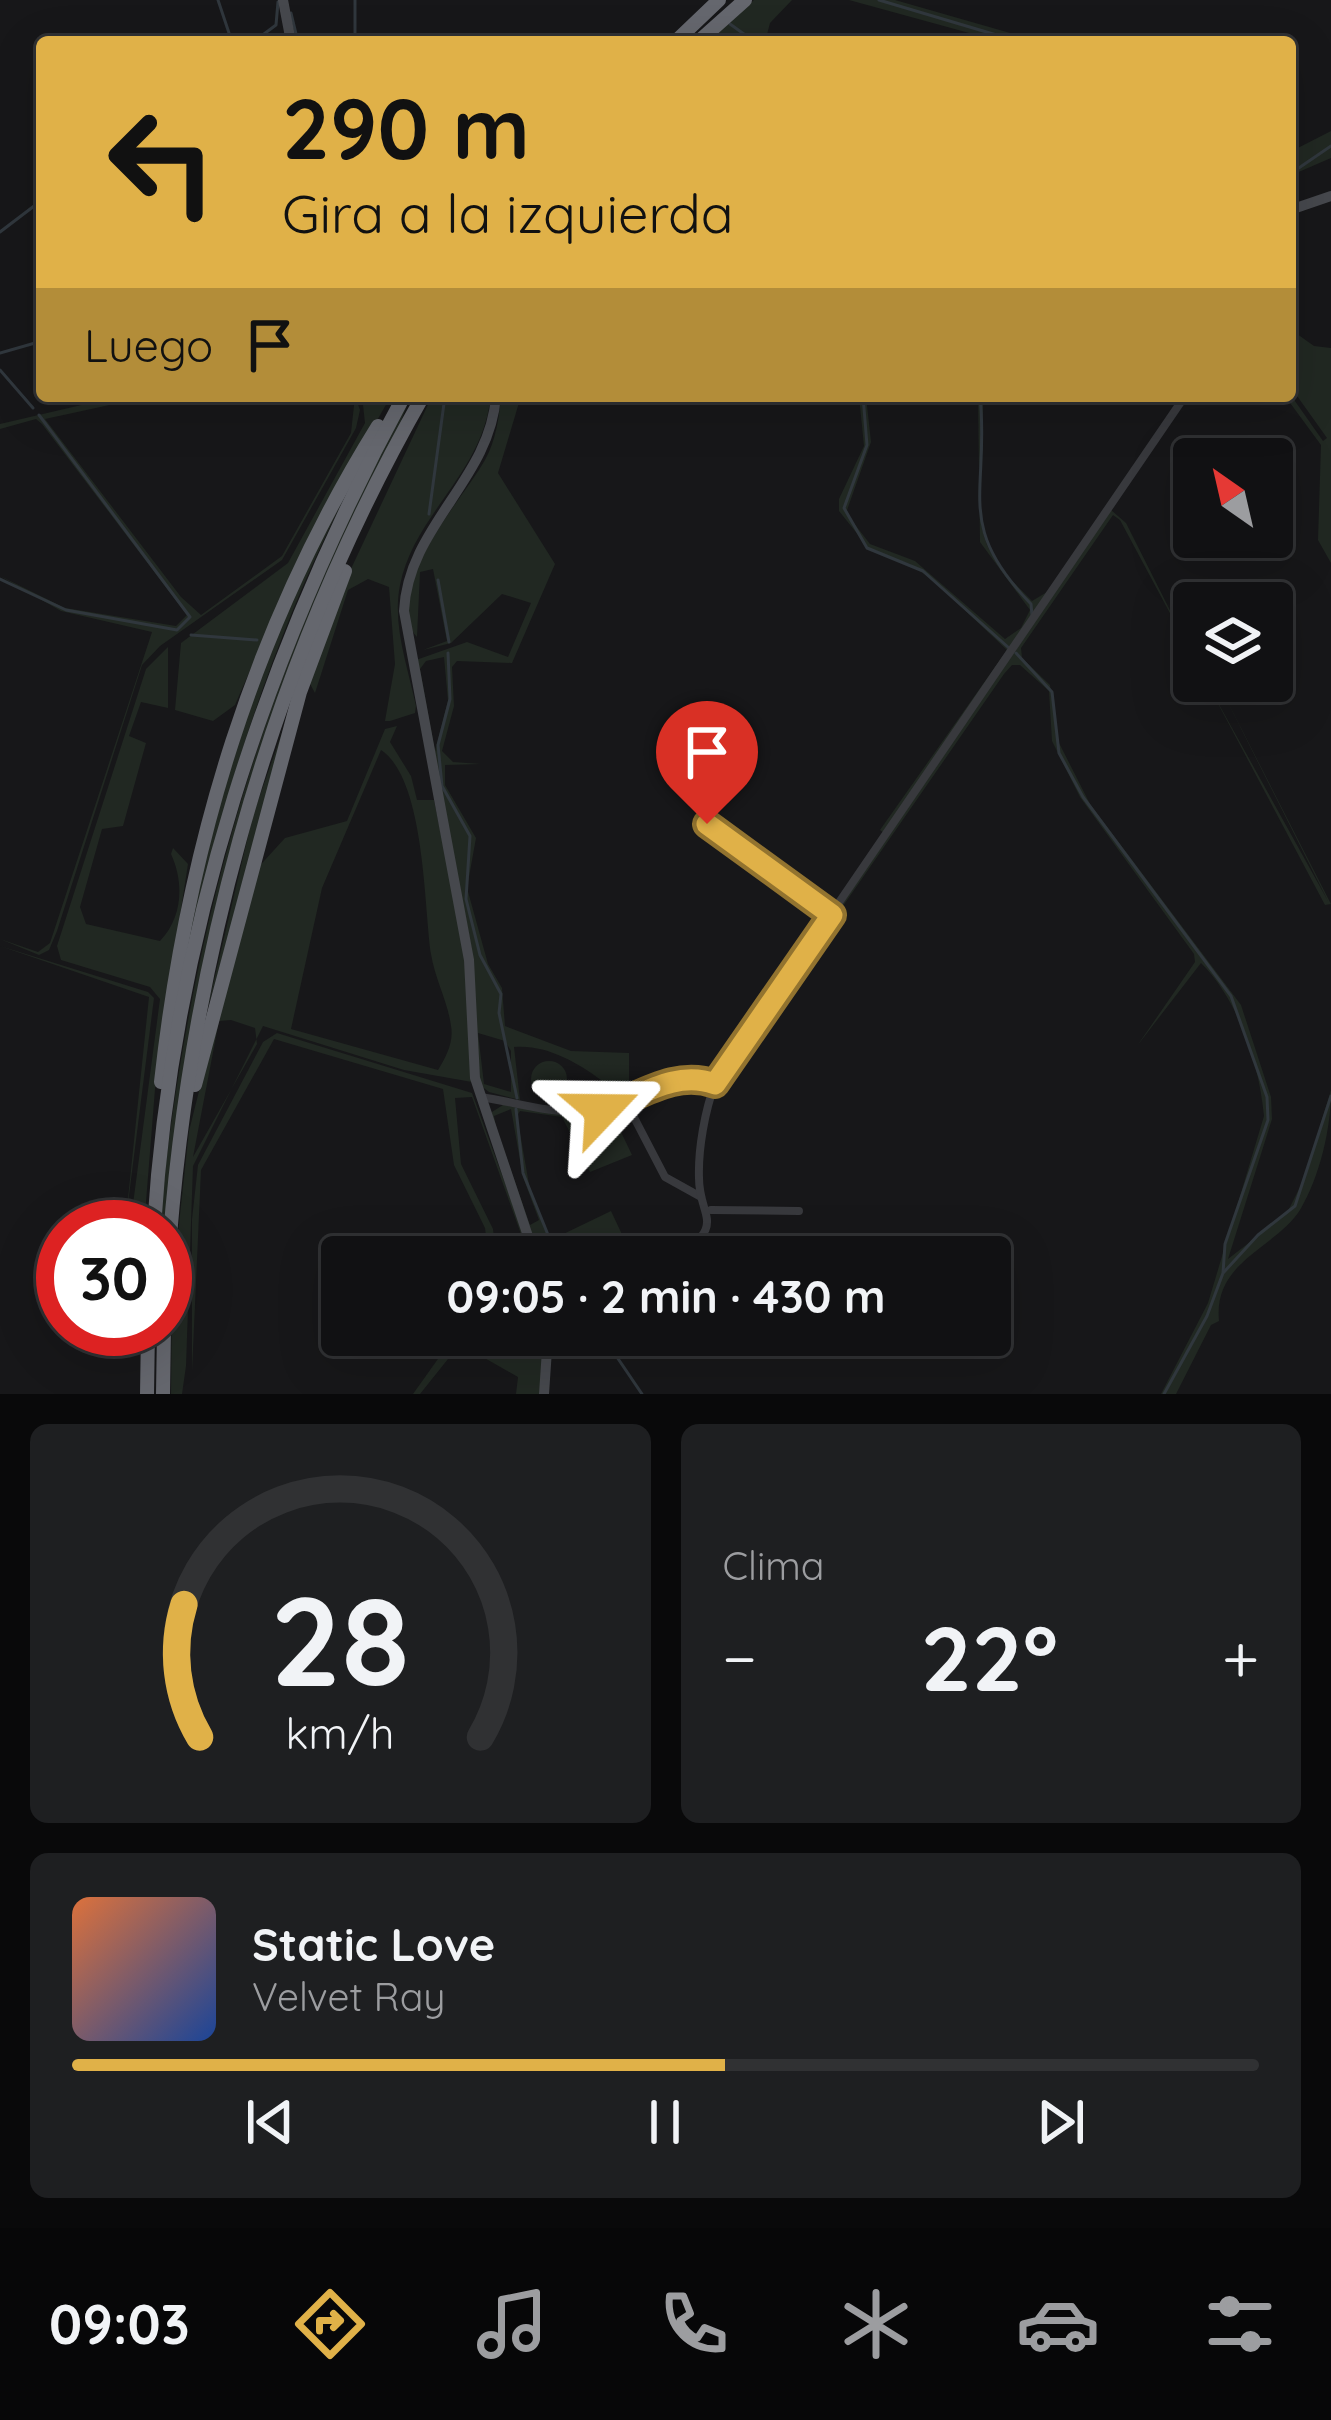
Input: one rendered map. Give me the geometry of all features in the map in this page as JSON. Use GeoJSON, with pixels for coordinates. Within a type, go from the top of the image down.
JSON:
{"type":"FeatureCollection","features":[{"type":"Feature","properties":{"kind":"highway"},"geometry":{"type":"LineString","coordinates":[[681,36],[719,0]]}},
{"type":"Feature","properties":{"kind":"highway"},"geometry":{"type":"LineString","coordinates":[[705,36],[745,0]]}},
{"type":"Feature","properties":{"kind":"highway"},"geometry":{"type":"LineString","coordinates":[[156,1200],[184,1001],[252,740],[341,518],[398,402]]}},
{"type":"Feature","properties":{"kind":"highway"},"geometry":{"type":"LineString","coordinates":[[174,1200],[178,1142],[300,692],[380,477],[420,402]]}},
{"type":"Feature","properties":{"kind":"highway"},"geometry":{"type":"LineString","coordinates":[[148,1356],[148,1394]]}},
{"type":"Feature","properties":{"kind":"highway"},"geometry":{"type":"LineString","coordinates":[[163,1394],[164,1356]]}},
{"type":"Feature","properties":{"kind":"street"},"geometry":{"type":"LineString","coordinates":[[283,0],[290,36]]}},
{"type":"Feature","properties":{"kind":"street"},"geometry":{"type":"LineString","coordinates":[[1296,209],[1331,196]]}},
{"type":"Feature","properties":{"kind":"street"},"geometry":{"type":"LineString","coordinates":[[495,402],[482,456],[412,564],[404,611],[469,959],[479,1096],[528,1236]]}},
{"type":"Feature","properties":{"kind":"street"},"geometry":{"type":"LineString","coordinates":[[702,1198],[698,1179],[715,1084],[1182,402]]}},
{"type":"Feature","properties":{"kind":"street"},"geometry":{"type":"LineString","coordinates":[[707,824],[832,915]]}},
{"type":"Feature","properties":{"kind":"street"},"geometry":{"type":"LineString","coordinates":[[479,1096],[582,1112],[626,1102],[635,1091],[698,1078],[715,1084]]}},
{"type":"Feature","properties":{"kind":"street"},"geometry":{"type":"LineString","coordinates":[[626,1102],[664,1177],[702,1198],[711,1210],[707,1228],[698,1236]]}},
{"type":"Feature","properties":{"kind":"street"},"geometry":{"type":"LineString","coordinates":[[711,1210],[799,1211]]}},
{"type":"Feature","properties":{"kind":"street"},"geometry":{"type":"LineString","coordinates":[[544,1394],[547,1356]]}},
{"type":"Feature","properties":{"kind":"shaded area"},"geometry":{"type":"Polygon","coordinates":[[[754,0],[792,0],[770,23],[767,36],[714,36],[754,0]]]}},
{"type":"Feature","properties":{"kind":"shaded area"},"geometry":{"type":"Polygon","coordinates":[[[849,0],[895,0],[1021,36],[980,36],[849,0]]]}},
{"type":"Feature","properties":{"kind":"shaded area"},"geometry":{"type":"Polygon","coordinates":[[[1331,131],[1331,158],[1296,173],[1296,149],[1331,131]]]}},
{"type":"Feature","properties":{"kind":"shaded area"},"geometry":{"type":"Polygon","coordinates":[[[1296,333],[1314,346],[1331,348],[1331,563],[1318,540],[1321,445],[1289,402],[1296,402],[1323,441],[1327,438],[1296,394],[1296,333]]]}},
{"type":"Feature","properties":{"kind":"shaded area"},"geometry":{"type":"Polygon","coordinates":[[[94,402],[123,402],[45,419],[181,597],[201,615],[282,556],[351,433],[354,402],[360,410],[356,428],[282,560],[160,646],[142,665],[57,931],[49,950],[39,955],[0,939],[38,952],[50,943],[152,632],[61,611],[0,576],[65,608],[176,626],[187,615],[42,424],[36,419],[0,429],[0,424],[94,402]]]}},
{"type":"Feature","properties":{"kind":"shaded area"},"geometry":{"type":"Polygon","coordinates":[[[363,402],[388,402],[302,551],[235,705],[213,721],[175,710],[181,643],[288,563],[365,423],[363,402]]]}},
{"type":"Feature","properties":{"kind":"shaded area"},"geometry":{"type":"Polygon","coordinates":[[[429,402],[490,402],[474,451],[419,537],[400,585],[398,616],[415,713],[385,721],[395,664],[389,587],[368,579],[348,590],[315,693],[309,682],[350,571],[429,402]]]}},
{"type":"Feature","properties":{"kind":"shaded area"},"geometry":{"type":"Polygon","coordinates":[[[500,402],[519,402],[498,473],[555,564],[512,663],[457,661],[452,667],[454,706],[442,751],[453,762],[481,764],[445,765],[445,785],[476,838],[467,888],[488,964],[502,988],[505,1026],[571,1051],[629,1053],[629,1088],[613,1085],[612,1102],[592,1106],[601,1080],[537,1048],[514,1047],[520,1100],[480,1085],[472,951],[416,660],[467,642],[508,657],[531,603],[502,594],[451,643],[423,650],[447,641],[433,569],[420,572],[417,637],[408,618],[415,572],[485,460],[500,402]],[[444,657],[426,661],[420,669],[435,751],[448,701],[444,657]],[[478,1033],[484,1084],[511,1092],[511,1051],[505,1041],[478,1033]]]}},
{"type":"Feature","properties":{"kind":"shaded area"},"geometry":{"type":"Polygon","coordinates":[[[860,402],[867,402],[871,442],[846,513],[870,544],[915,561],[1005,639],[1021,628],[1030,610],[980,542],[980,507],[993,557],[1032,601],[1047,592],[1180,402],[885,834],[880,830],[1007,650],[934,581],[910,564],[871,551],[839,511],[839,499],[864,446],[860,402]]]}},
{"type":"Feature","properties":{"kind":"shaded area"},"geometry":{"type":"Polygon","coordinates":[[[978,402],[983,402],[979,479],[978,402]]]}},
{"type":"Feature","properties":{"kind":"shaded area"},"geometry":{"type":"Polygon","coordinates":[[[407,406],[243,807],[194,1008],[169,1200],[162,1200],[194,987],[232,831],[312,602],[407,406]]]}},
{"type":"Feature","properties":{"kind":"shaded area"},"geometry":{"type":"Polygon","coordinates":[[[349,489],[292,612],[246,738],[208,868],[178,1000],[200,866],[237,736],[287,609],[349,489]]]}},
{"type":"Feature","properties":{"kind":"shaded area"},"geometry":{"type":"Polygon","coordinates":[[[1111,510],[1126,523],[1173,619],[1113,515],[1021,648],[1022,658],[1050,685],[1058,741],[1090,804],[1241,1005],[1271,1097],[1272,1119],[1228,1259],[1287,1213],[1304,1179],[1331,1090],[1323,1152],[1307,1197],[1289,1223],[1248,1257],[1226,1284],[1219,1321],[1211,1325],[1176,1394],[1161,1394],[1208,1303],[1264,1116],[1257,1075],[1236,1014],[1201,963],[1137,1046],[1195,962],[1194,954],[1080,797],[1052,741],[1049,691],[1020,665],[1012,665],[1004,674],[716,1089],[1111,510]]]}},
{"type":"Feature","properties":{"kind":"shaded area"},"geometry":{"type":"Polygon","coordinates":[[[168,647],[168,708],[141,702],[129,736],[146,743],[123,826],[102,829],[80,907],[86,924],[160,941],[173,921],[179,899],[173,848],[188,864],[157,1064],[146,1200],[134,1200],[160,999],[150,987],[61,960],[57,946],[146,669],[168,647]]]}},
{"type":"Feature","properties":{"kind":"shaded area"},"geometry":{"type":"Polygon","coordinates":[[[309,656],[206,1014],[253,815],[309,656]]]}},
{"type":"Feature","properties":{"kind":"shaded area"},"geometry":{"type":"Polygon","coordinates":[[[1217,702],[1328,901],[1228,702],[1331,904],[1325,905],[1217,702]]]}},
{"type":"Feature","properties":{"kind":"shaded area"},"geometry":{"type":"Polygon","coordinates":[[[397,726],[390,742],[411,776],[417,800],[434,800],[464,946],[472,1082],[404,1070],[263,1026],[256,1039],[255,1028],[219,1021],[193,1157],[231,1089],[193,1166],[192,1200],[182,1200],[189,1131],[254,872],[285,838],[347,821],[385,729],[397,726]],[[381,750],[322,888],[291,1029],[438,1070],[452,1032],[431,954],[414,815],[395,765],[381,750]]]}},
{"type":"Feature","properties":{"kind":"shaded area"},"geometry":{"type":"Polygon","coordinates":[[[0,946],[148,992],[154,998],[128,1200],[149,997],[0,946]]]}},
{"type":"Feature","properties":{"kind":"shaded area"},"geometry":{"type":"Polygon","coordinates":[[[277,1033],[472,1093],[524,1236],[472,1097],[455,1098],[461,1164],[494,1236],[486,1236],[454,1165],[443,1089],[274,1039],[201,1170],[192,1372],[192,1219],[198,1165],[263,1042],[277,1033]]]}},
{"type":"Feature","properties":{"kind":"shaded area"},"geometry":{"type":"Polygon","coordinates":[[[549,1061],[562,1066],[567,1079],[562,1092],[549,1097],[536,1092],[531,1079],[536,1066],[549,1061]]]}},
{"type":"Feature","properties":{"kind":"shaded area"},"geometry":{"type":"Polygon","coordinates":[[[506,1103],[580,1116],[583,1131],[602,1127],[617,1135],[621,1132],[632,1155],[590,1172],[562,1117],[520,1111],[517,1116],[530,1190],[549,1236],[531,1236],[492,1125],[492,1112],[506,1103]],[[511,1109],[494,1116],[496,1127],[530,1225],[539,1220],[523,1177],[511,1109]]]}},
{"type":"Feature","properties":{"kind":"shaded area"},"geometry":{"type":"Polygon","coordinates":[[[611,1211],[623,1236],[559,1236],[611,1211]]]}},
{"type":"Feature","properties":{"kind":"shaded area"},"geometry":{"type":"Polygon","coordinates":[[[171,1356],[186,1356],[182,1394],[171,1394],[171,1356]]]}},
{"type":"Feature","properties":{"kind":"shaded area"},"geometry":{"type":"Polygon","coordinates":[[[440,1356],[450,1356],[420,1394],[413,1394],[440,1356]]]}},
{"type":"Feature","properties":{"kind":"shaded area"},"geometry":{"type":"Polygon","coordinates":[[[481,1356],[543,1356],[540,1394],[516,1394],[518,1377],[481,1356]]]}},
{"type":"Feature","properties":{"kind":"waterway"},"geometry":{"type":"LineString","coordinates":[[218,0],[230,36]]}},
{"type":"Feature","properties":{"kind":"waterway"},"geometry":{"type":"LineString","coordinates":[[355,0],[355,36]]}},
{"type":"Feature","properties":{"kind":"waterway"},"geometry":{"type":"LineString","coordinates":[[879,0],[1000,36]]}},
{"type":"Feature","properties":{"kind":"waterway"},"geometry":{"type":"LineString","coordinates":[[261,36],[276,25],[278,2]]}},
{"type":"Feature","properties":{"kind":"waterway"},"geometry":{"type":"LineString","coordinates":[[291,13],[297,36]]}},
{"type":"Feature","properties":{"kind":"waterway"},"geometry":{"type":"LineString","coordinates":[[730,24],[747,36]]}},
{"type":"Feature","properties":{"kind":"waterway"},"geometry":{"type":"LineString","coordinates":[[1296,170],[1331,146]]}},
{"type":"Feature","properties":{"kind":"waterway"},"geometry":{"type":"LineString","coordinates":[[0,232],[36,205]]}},
{"type":"Feature","properties":{"kind":"waterway"},"geometry":{"type":"LineString","coordinates":[[0,353],[36,343]]}},
{"type":"Feature","properties":{"kind":"waterway"},"geometry":{"type":"LineString","coordinates":[[0,370],[33,408]]}},
{"type":"Feature","properties":{"kind":"waterway"},"geometry":{"type":"LineString","coordinates":[[429,514],[444,402]]}},
{"type":"Feature","properties":{"kind":"waterway"},"geometry":{"type":"LineString","coordinates":[[863,402],[867,445],[844,508],[867,548],[923,571],[1009,648]]}},
{"type":"Feature","properties":{"kind":"waterway"},"geometry":{"type":"LineString","coordinates":[[980,402],[983,528],[1007,576],[1031,604],[1032,615]]}},
{"type":"Feature","properties":{"kind":"waterway"},"geometry":{"type":"LineString","coordinates":[[0,579],[66,610],[177,630],[190,617],[39,415]]}},
{"type":"Feature","properties":{"kind":"waterway"},"geometry":{"type":"LineString","coordinates":[[438,580],[449,642]]}},
{"type":"Feature","properties":{"kind":"waterway"},"geometry":{"type":"LineString","coordinates":[[191,635],[257,640]]}},
{"type":"Feature","properties":{"kind":"waterway"},"geometry":{"type":"LineString","coordinates":[[448,653],[450,699],[438,745],[442,786],[470,836],[466,899],[480,955],[501,994],[499,1013],[517,1098]]}},
{"type":"Feature","properties":{"kind":"waterway"},"geometry":{"type":"LineString","coordinates":[[1016,653],[1052,692],[1059,753],[1083,797],[1231,996],[1267,1097],[1268,1120],[1225,1244],[1223,1273],[1207,1316],[1164,1394]]}},
{"type":"Feature","properties":{"kind":"waterway"},"geometry":{"type":"LineString","coordinates":[[1224,1272],[1258,1235],[1295,1206],[1331,1096]]}},
{"type":"Feature","properties":{"kind":"waterway"},"geometry":{"type":"LineString","coordinates":[[516,1109],[523,1173],[548,1236]]}},
{"type":"Feature","properties":{"kind":"waterway"},"geometry":{"type":"LineString","coordinates":[[616,1356],[642,1394]]}},
{"type":"Feature","properties":{"kind":"route"},"geometry":{"type":"LineString","coordinates":[[602,1110],[626,1102],[635,1091],[698,1078],[715,1084],[832,915],[707,824]]}}]}
